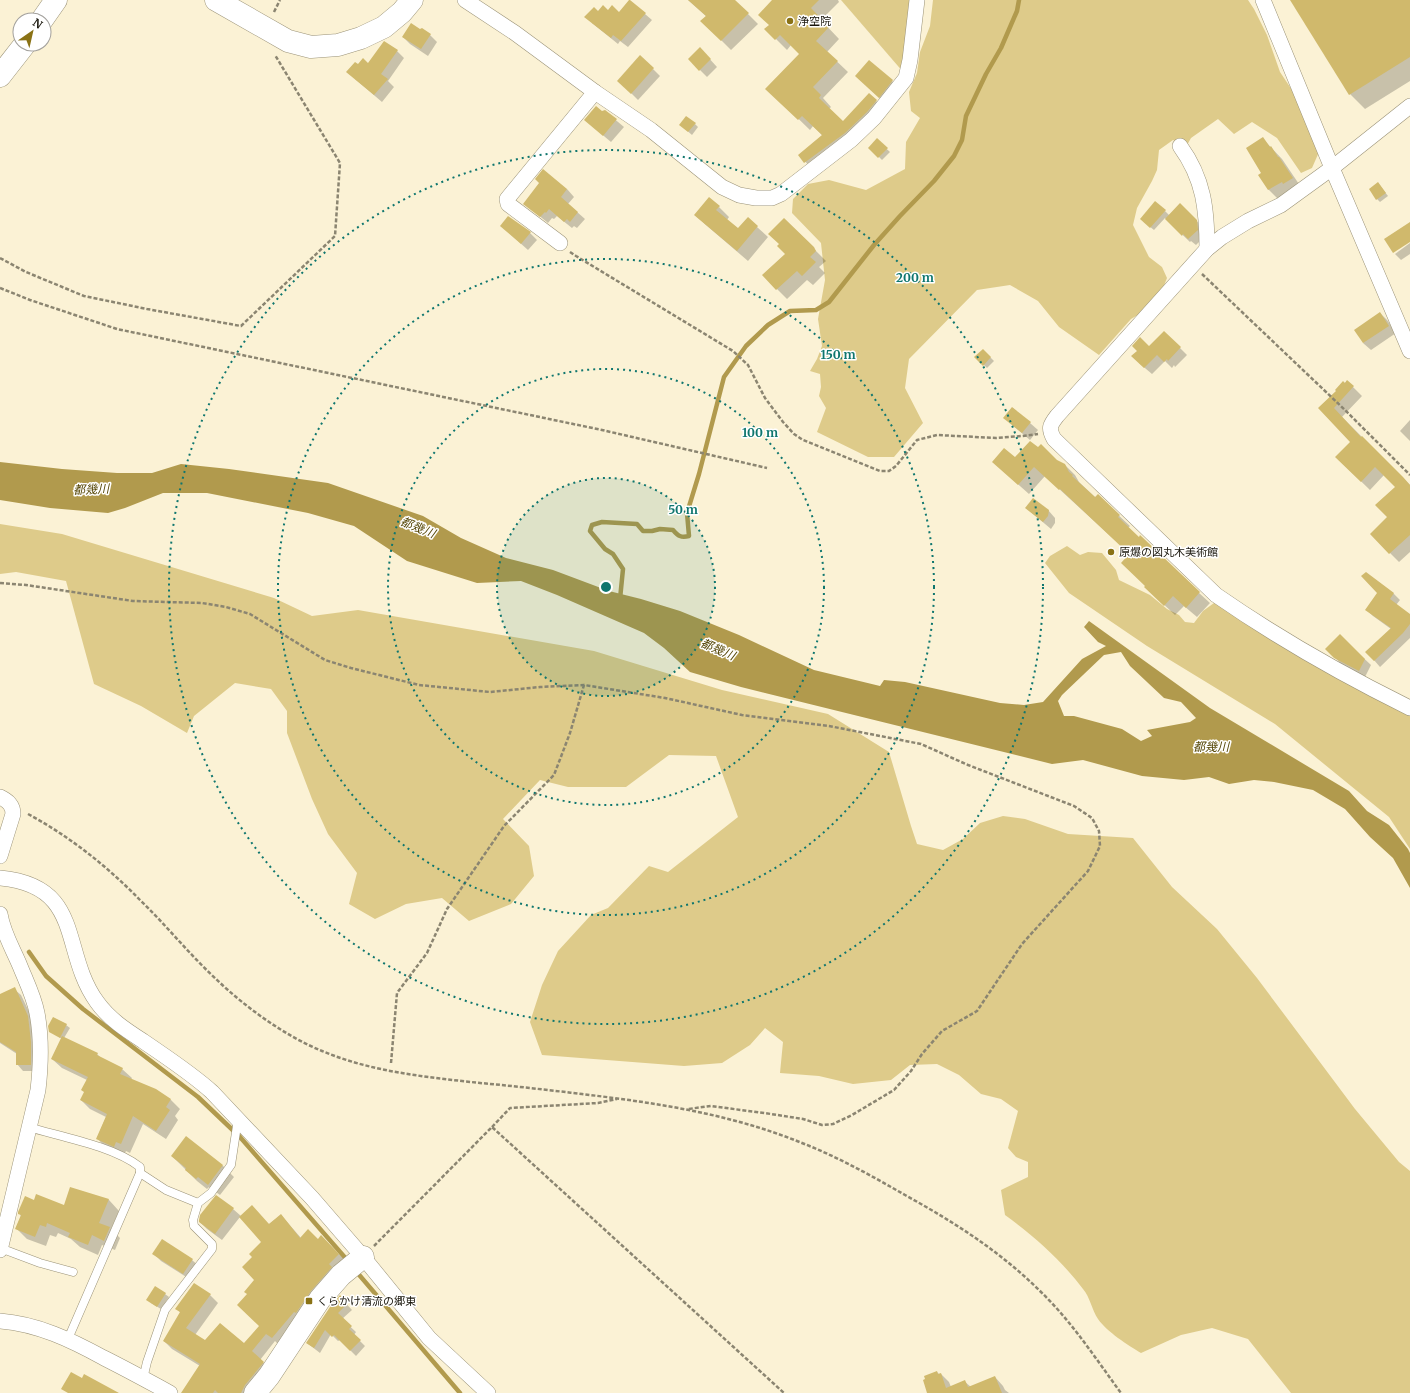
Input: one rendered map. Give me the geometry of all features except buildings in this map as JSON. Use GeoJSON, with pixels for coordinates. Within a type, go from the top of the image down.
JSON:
{"type":"FeatureCollection","features":[{"type":"Feature","properties":{"kind":"street"},"geometry":{"type":"LineString","coordinates":[[48,12],[56,0]]}},
{"type":"Feature","properties":{"kind":"street"},"geometry":{"type":"LineString","coordinates":[[216,0],[288,41],[311,47],[338,45],[361,38],[384,27],[402,12],[412,0]]}},
{"type":"Feature","properties":{"kind":"street"},"geometry":{"type":"LineString","coordinates":[[465,0],[515,33],[595,92],[652,130],[722,187],[739,196],[772,198],[781,194],[851,140],[874,118],[906,78],[910,60],[917,0]]}},
{"type":"Feature","properties":{"kind":"street"},"geometry":{"type":"LineString","coordinates":[[1263,0],[1332,168],[1410,351]]}},
{"type":"Feature","properties":{"kind":"street"},"geometry":{"type":"LineString","coordinates":[[0,76],[19,52]]}},
{"type":"Feature","properties":{"kind":"street"},"geometry":{"type":"LineString","coordinates":[[560,244],[508,204],[507,199],[595,92]]}},
{"type":"Feature","properties":{"kind":"street"},"geometry":{"type":"LineString","coordinates":[[1410,106],[1332,168],[1281,205],[1248,221],[1222,237],[1207,249],[1056,416],[1050,425],[1050,432],[1054,439],[1216,595],[1243,614],[1320,660],[1366,686],[1410,708]]}},
{"type":"Feature","properties":{"kind":"street"},"geometry":{"type":"LineString","coordinates":[[1180,146],[1197,175],[1203,195],[1207,218],[1207,249]]}},
{"type":"Feature","properties":{"kind":"street"},"geometry":{"type":"LineString","coordinates":[[0,856],[13,814],[6,801]]}},
{"type":"Feature","properties":{"kind":"street"},"geometry":{"type":"LineString","coordinates":[[0,878],[30,884],[56,903],[65,918],[83,976],[91,992],[102,1008],[118,1023],[205,1086],[312,1198],[363,1257],[429,1338],[488,1393]]}},
{"type":"Feature","properties":{"kind":"street"},"geometry":{"type":"LineString","coordinates":[[0,914],[5,933],[30,991],[36,1012],[41,1042],[41,1064],[38,1090],[0,1249]]}},
{"type":"Feature","properties":{"kind":"street"},"geometry":{"type":"LineString","coordinates":[[255,1393],[269,1376],[320,1299],[341,1275],[363,1257]]}},
{"type":"Feature","properties":{"kind":"street"},"geometry":{"type":"LineString","coordinates":[[0,1321],[15,1322],[37,1327],[68,1339],[170,1393]]}},
{"type":"Feature","properties":{"kind":"lane"},"geometry":{"type":"LineString","coordinates":[[143,1378],[165,1310],[212,1249],[212,1244],[194,1226],[193,1220],[198,1203],[211,1193],[231,1165],[238,1119]]}},
{"type":"Feature","properties":{"kind":"lane"},"geometry":{"type":"LineString","coordinates":[[28,1127],[104,1149],[130,1160],[140,1167],[140,1173],[68,1339]]}},
{"type":"Feature","properties":{"kind":"lane"},"geometry":{"type":"LineString","coordinates":[[140,1173],[166,1190],[198,1203]]}},
{"type":"Feature","properties":{"kind":"lane"},"geometry":{"type":"LineString","coordinates":[[0,1249],[40,1263],[73,1272]]}},
{"type":"Feature","properties":{"kind":"path"},"geometry":{"type":"LineString","coordinates":[[0,258],[26,272],[84,296],[240,326],[335,236],[340,163],[266,40],[266,29]]}},
{"type":"Feature","properties":{"kind":"path"},"geometry":{"type":"LineString","coordinates":[[560,244],[576,256],[733,351],[748,365],[765,398],[794,434],[803,440],[842,457],[880,471],[888,471],[896,466],[917,440],[937,435],[996,438],[1050,432]]}},
{"type":"Feature","properties":{"kind":"path"},"geometry":{"type":"LineString","coordinates":[[1193,265],[1345,410],[1410,475]]}},
{"type":"Feature","properties":{"kind":"path"},"geometry":{"type":"LineString","coordinates":[[0,288],[30,300],[117,329],[602,430],[767,468]]}},
{"type":"Feature","properties":{"kind":"path"},"geometry":{"type":"LineString","coordinates":[[0,583],[26,585],[133,602],[202,603],[226,606],[250,614],[325,660],[419,685],[490,692],[540,687],[584,685],[665,698],[742,715],[828,726],[921,744],[968,766],[1074,806],[1092,818],[1099,832],[1100,846],[1088,871],[1022,944],[977,1011],[942,1031],[894,1090],[852,1115],[833,1124],[822,1125],[803,1119],[711,1106],[688,1109]]}},
{"type":"Feature","properties":{"kind":"path"},"geometry":{"type":"LineString","coordinates":[[391,1063],[397,993],[427,953],[447,909],[504,826],[554,775],[570,733],[584,685]]}},
{"type":"Feature","properties":{"kind":"path"},"geometry":{"type":"LineString","coordinates":[[6,801],[56,830],[95,859],[138,897],[215,979],[239,1000],[277,1026],[321,1051],[360,1064],[396,1072],[619,1099],[688,1109],[748,1124],[806,1145],[866,1173],[953,1222],[1000,1256],[1041,1292],[1071,1325],[1121,1393]]}},
{"type":"Feature","properties":{"kind":"path"},"geometry":{"type":"LineString","coordinates":[[363,1257],[510,1108],[598,1104],[619,1099]]}},
{"type":"Feature","properties":{"kind":"path"},"geometry":{"type":"LineString","coordinates":[[492,1127],[784,1393]]}},
{"type":"Feature","properties":{"kind":"shaded area"},"geometry":{"type":"Polygon","coordinates":[[[841,0],[914,0],[904,73],[841,0]]]}},
{"type":"Feature","properties":{"kind":"shaded area"},"geometry":{"type":"Polygon","coordinates":[[[933,0],[1248,0],[1267,35],[1280,72],[1300,102],[1319,152],[1312,168],[1301,173],[1277,138],[1252,122],[1234,134],[1218,119],[1191,138],[1186,147],[1173,140],[1159,150],[1157,170],[1137,208],[1133,225],[1149,257],[1162,267],[1167,278],[1161,293],[1146,310],[1131,319],[1099,355],[1059,327],[1038,301],[1010,285],[977,290],[909,359],[905,388],[923,423],[894,457],[868,457],[817,432],[826,408],[819,396],[821,387],[820,374],[810,371],[822,346],[818,319],[825,280],[821,243],[792,213],[793,199],[808,184],[829,180],[866,190],[905,169],[906,142],[920,118],[911,111],[909,92],[917,73],[920,52],[930,26],[933,0]]]}},
{"type":"Feature","properties":{"kind":"shaded area"},"geometry":{"type":"Polygon","coordinates":[[[0,524],[62,534],[274,598],[312,616],[358,610],[594,651],[722,690],[828,714],[889,752],[917,844],[943,850],[963,839],[980,823],[1003,816],[1025,819],[1068,834],[1133,838],[1172,887],[1217,929],[1257,978],[1355,1109],[1399,1162],[1410,1171],[1410,1393],[1291,1393],[1248,1339],[1212,1328],[1181,1335],[1141,1353],[1124,1342],[1107,1329],[1098,1319],[1085,1292],[1066,1268],[1037,1240],[1005,1215],[1001,1190],[1028,1177],[1028,1162],[1016,1157],[1008,1148],[1018,1111],[1001,1099],[981,1094],[959,1075],[937,1064],[910,1065],[891,1080],[853,1084],[819,1076],[780,1073],[783,1042],[765,1028],[750,1045],[722,1063],[684,1066],[542,1055],[530,1022],[542,985],[558,951],[591,915],[608,908],[649,866],[668,872],[738,817],[716,756],[669,755],[626,787],[568,787],[540,780],[503,819],[529,846],[534,876],[511,904],[469,921],[442,898],[406,904],[375,919],[349,904],[357,873],[328,834],[312,799],[287,733],[287,711],[271,689],[235,683],[194,716],[187,733],[141,706],[94,684],[66,581],[16,572],[0,574],[0,524]]]}},
{"type":"Feature","properties":{"kind":"shaded area"},"geometry":{"type":"Polygon","coordinates":[[[1067,546],[1080,555],[1088,552],[1102,553],[1116,570],[1119,580],[1150,595],[1167,609],[1179,615],[1185,622],[1194,623],[1203,611],[1214,603],[1228,602],[1410,705],[1410,849],[1389,817],[1275,724],[1147,646],[1069,593],[1045,563],[1050,556],[1067,546]]]}},
{"type":"Feature","properties":{"kind":"water","name":"都幾川"},"geometry":{"type":"Polygon","coordinates":[[[0,462],[117,473],[152,473],[181,464],[328,483],[423,516],[461,538],[506,558],[553,570],[609,591],[680,611],[739,635],[814,670],[880,686],[884,680],[905,682],[1000,703],[1024,705],[1043,702],[1082,659],[1106,646],[1098,642],[1084,627],[1089,621],[1210,708],[1349,791],[1367,811],[1389,825],[1408,849],[1410,853],[1410,888],[1393,858],[1370,837],[1345,809],[1313,790],[1274,782],[1254,780],[1229,784],[1209,777],[1184,780],[1142,776],[1083,760],[1052,764],[741,687],[690,672],[664,648],[644,633],[557,595],[521,581],[477,583],[407,561],[354,526],[308,513],[207,493],[163,493],[108,513],[50,508],[0,500],[0,462]],[[1121,652],[1104,655],[1062,695],[1058,701],[1064,716],[1074,716],[1122,729],[1141,741],[1152,736],[1147,730],[1190,722],[1196,718],[1181,702],[1164,698],[1130,666],[1121,652]]]}},
{"type":"Feature","properties":{"kind":"waterway"},"geometry":{"type":"LineString","coordinates":[[620,599],[623,569],[613,554],[605,549],[590,531],[592,525],[602,522],[637,524],[643,531],[660,529],[673,530],[680,536],[689,536],[687,513],[699,474],[724,377],[746,346],[768,325],[790,311],[816,310],[829,302],[874,245],[934,181],[954,156],[962,140],[966,116],[986,74],[1001,48],[1017,11],[1019,0]]}},
{"type":"Feature","properties":{"kind":"waterway"},"geometry":{"type":"LineString","coordinates":[[29,952],[46,976],[83,1009],[198,1097],[240,1137],[348,1261]]}},
{"type":"Feature","properties":{"kind":"waterway"},"geometry":{"type":"LineString","coordinates":[[355,1270],[460,1393]]}},
{"type":"Feature","properties":{"kind":"place","name":"浄空院"},"geometry":{"type":"Point","coordinates":[790,21]}},
{"type":"Feature","properties":{"kind":"place","name":"原爆の図丸木美術館"},"geometry":{"type":"Point","coordinates":[1111,552]}},
{"type":"Feature","properties":{"kind":"place","name":"くらかけ清流の郷東"},"geometry":{"type":"Point","coordinates":[309,1301]}}]}
